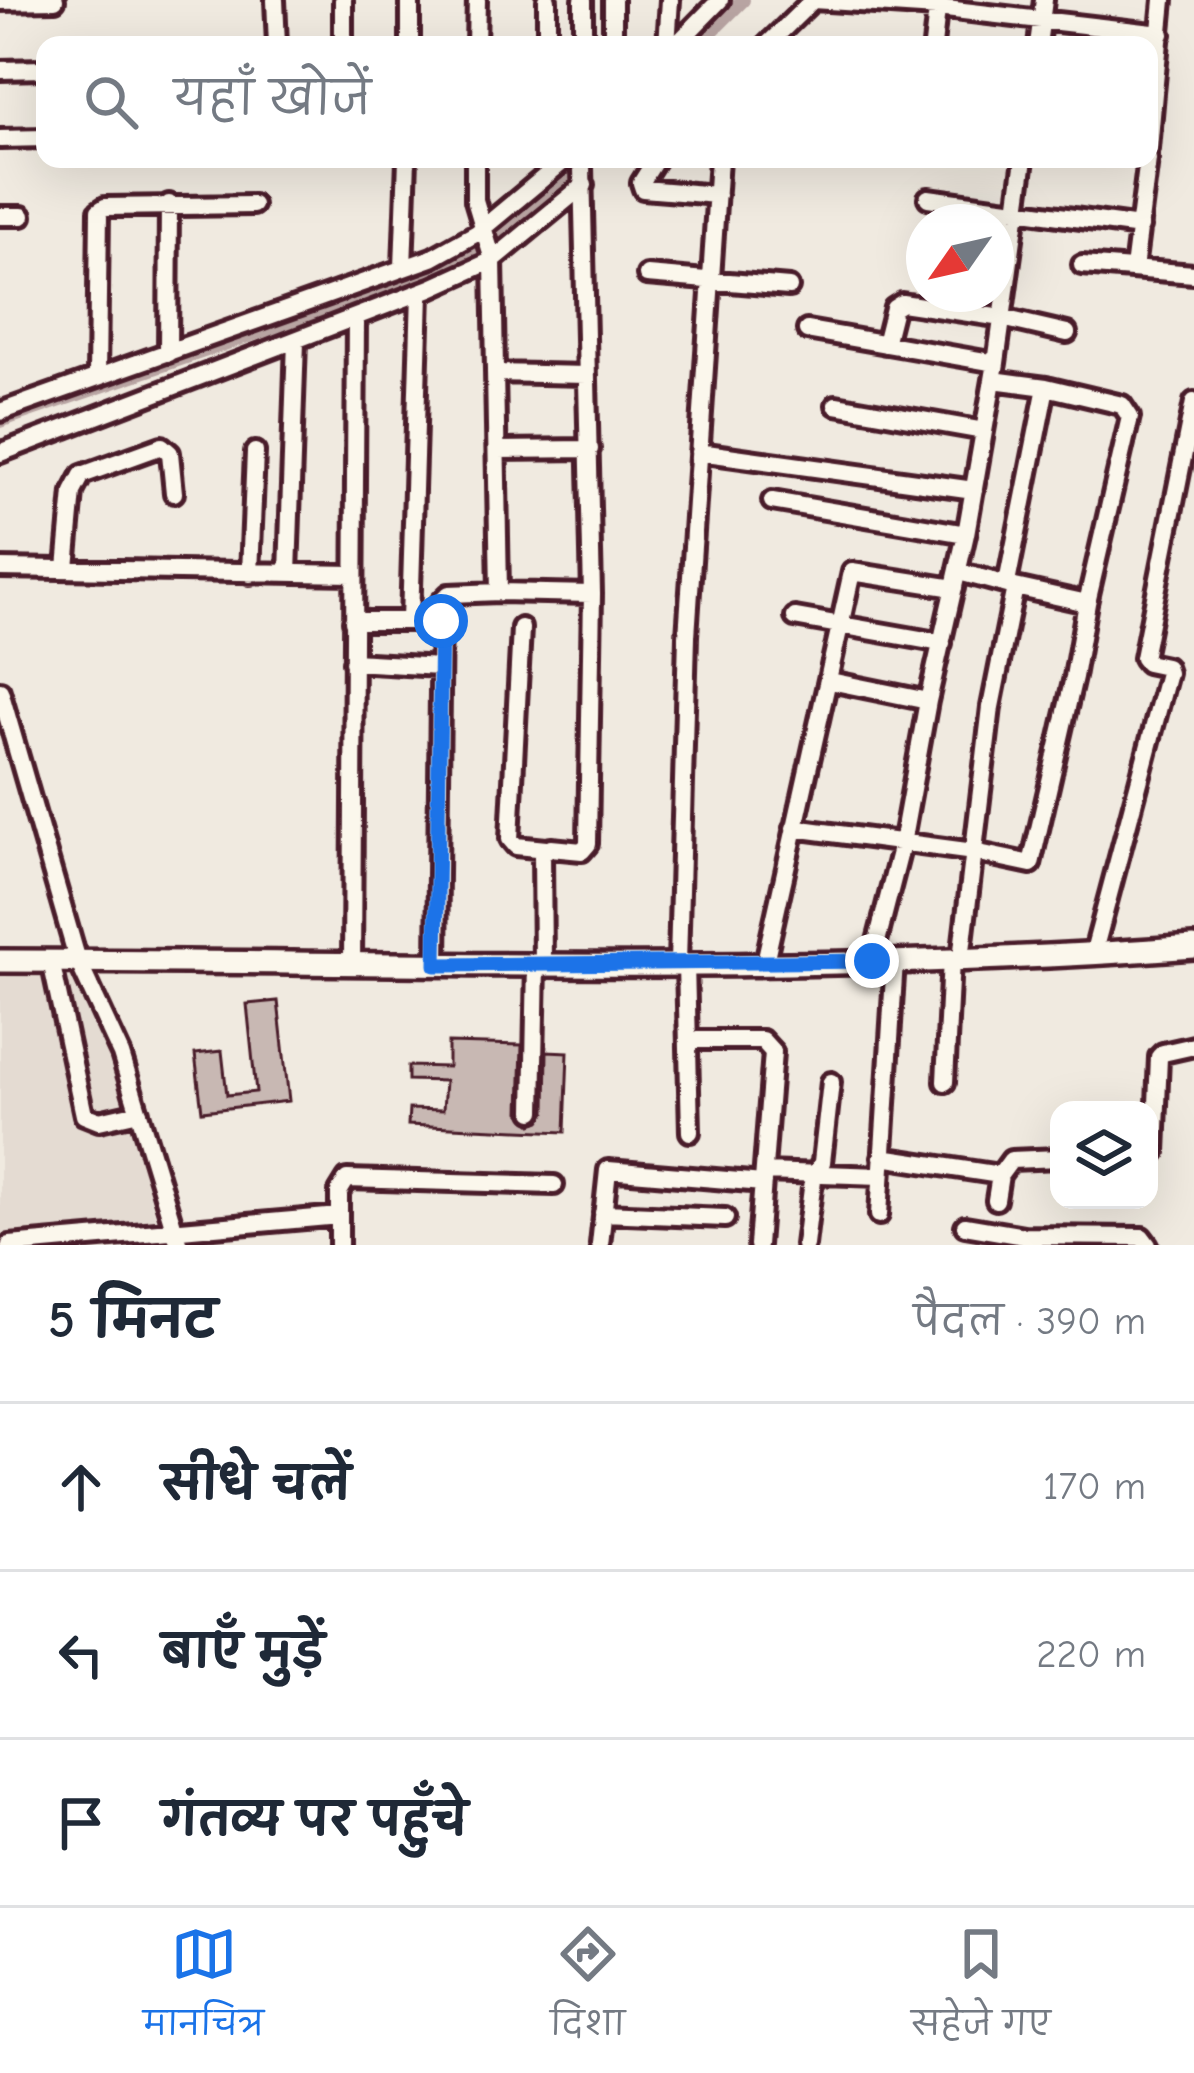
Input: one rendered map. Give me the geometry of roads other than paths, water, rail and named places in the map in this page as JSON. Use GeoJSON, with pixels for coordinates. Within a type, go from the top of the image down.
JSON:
{"type":"FeatureCollection","features":[{"type":"Feature","properties":{"kind":"main road"},"geometry":{"type":"LineString","coordinates":[[0,961],[682,963],[1093,955],[1194,947]]}},
{"type":"Feature","properties":{"kind":"street"},"geometry":{"type":"LineString","coordinates":[[0,1],[56,0]]}},
{"type":"Feature","properties":{"kind":"street"},"geometry":{"type":"LineString","coordinates":[[275,0],[277,36]]}},
{"type":"Feature","properties":{"kind":"street"},"geometry":{"type":"LineString","coordinates":[[343,0],[343,36]]}},
{"type":"Feature","properties":{"kind":"street"},"geometry":{"type":"LineString","coordinates":[[410,0],[410,36]]}},
{"type":"Feature","properties":{"kind":"street"},"geometry":{"type":"LineString","coordinates":[[476,36],[477,0]]}},
{"type":"Feature","properties":{"kind":"street"},"geometry":{"type":"LineString","coordinates":[[547,0],[547,36]]}},
{"type":"Feature","properties":{"kind":"street"},"geometry":{"type":"LineString","coordinates":[[583,0],[584,36]]}},
{"type":"Feature","properties":{"kind":"street"},"geometry":{"type":"LineString","coordinates":[[613,36],[614,0]]}},
{"type":"Feature","properties":{"kind":"street"},"geometry":{"type":"LineString","coordinates":[[668,36],[670,0]]}},
{"type":"Feature","properties":{"kind":"street"},"geometry":{"type":"LineString","coordinates":[[776,36],[813,0],[1042,9],[1161,34]]}},
{"type":"Feature","properties":{"kind":"street"},"geometry":{"type":"LineString","coordinates":[[1158,54],[1163,0]]}},
{"type":"Feature","properties":{"kind":"street"},"geometry":{"type":"LineString","coordinates":[[684,36],[715,3]]}},
{"type":"Feature","properties":{"kind":"street"},"geometry":{"type":"LineString","coordinates":[[935,36],[938,4]]}},
{"type":"Feature","properties":{"kind":"street"},"geometry":{"type":"LineString","coordinates":[[0,70],[36,69]]}},
{"type":"Feature","properties":{"kind":"street"},"geometry":{"type":"LineString","coordinates":[[0,139],[36,138]]}},
{"type":"Feature","properties":{"kind":"street"},"geometry":{"type":"LineString","coordinates":[[403,268],[406,168]]}},
{"type":"Feature","properties":{"kind":"street"},"geometry":{"type":"LineString","coordinates":[[476,168],[475,200],[493,260],[499,592]]}},
{"type":"Feature","properties":{"kind":"street"},"geometry":{"type":"LineString","coordinates":[[0,412],[432,258],[482,228],[544,168],[578,170]]}},
{"type":"Feature","properties":{"kind":"street"},"geometry":{"type":"LineString","coordinates":[[650,168],[641,183],[643,189],[717,196]]}},
{"type":"Feature","properties":{"kind":"street"},"geometry":{"type":"LineString","coordinates":[[690,1132],[682,963],[686,636],[719,168]]}},
{"type":"Feature","properties":{"kind":"street"},"geometry":{"type":"LineString","coordinates":[[878,1215],[884,960],[928,701],[974,490],[1023,168]]}},
{"type":"Feature","properties":{"kind":"street"},"geometry":{"type":"LineString","coordinates":[[1134,269],[1147,168]]}},
{"type":"Feature","properties":{"kind":"street"},"geometry":{"type":"LineString","coordinates":[[0,453],[420,293],[493,260],[578,170]]}},
{"type":"Feature","properties":{"kind":"street"},"geometry":{"type":"LineString","coordinates":[[521,628],[510,839],[516,846],[578,851],[588,844],[592,595],[578,170]]}},
{"type":"Feature","properties":{"kind":"street"},"geometry":{"type":"LineString","coordinates":[[928,198],[1139,227]]}},
{"type":"Feature","properties":{"kind":"street"},"geometry":{"type":"LineString","coordinates":[[168,353],[169,204]]}},
{"type":"Feature","properties":{"kind":"street"},"geometry":{"type":"LineString","coordinates":[[97,377],[99,211],[169,204],[253,205]]}},
{"type":"Feature","properties":{"kind":"street"},"geometry":{"type":"LineString","coordinates":[[0,216],[22,216]]}},
{"type":"Feature","properties":{"kind":"street"},"geometry":{"type":"LineString","coordinates":[[1082,265],[1194,274]]}},
{"type":"Feature","properties":{"kind":"street"},"geometry":{"type":"LineString","coordinates":[[647,275],[789,286]]}},
{"type":"Feature","properties":{"kind":"street"},"geometry":{"type":"LineString","coordinates":[[410,621],[420,293]]}},
{"type":"Feature","properties":{"kind":"street"},"geometry":{"type":"LineString","coordinates":[[885,344],[898,304],[1002,318],[1067,333]]}},
{"type":"Feature","properties":{"kind":"street"},"geometry":{"type":"LineString","coordinates":[[352,965],[356,318]]}},
{"type":"Feature","properties":{"kind":"street"},"geometry":{"type":"LineString","coordinates":[[794,828],[1032,863],[1130,412],[1122,405],[994,371],[807,330]]}},
{"type":"Feature","properties":{"kind":"street"},"geometry":{"type":"LineString","coordinates":[[288,572],[296,341]]}},
{"type":"Feature","properties":{"kind":"street"},"geometry":{"type":"LineString","coordinates":[[496,373],[587,375]]}},
{"type":"Feature","properties":{"kind":"street"},"geometry":{"type":"LineString","coordinates":[[945,1082],[956,959],[992,706],[1046,387]]}},
{"type":"Feature","properties":{"kind":"street"},"geometry":{"type":"LineString","coordinates":[[1093,955],[1168,673],[1166,667],[1143,658],[1194,402]]}},
{"type":"Feature","properties":{"kind":"street"},"geometry":{"type":"LineString","coordinates":[[836,405],[984,431]]}},
{"type":"Feature","properties":{"kind":"street"},"geometry":{"type":"LineString","coordinates":[[66,568],[73,492],[82,475],[162,446],[170,453],[174,493]]}},
{"type":"Feature","properties":{"kind":"street"},"geometry":{"type":"LineString","coordinates":[[497,450],[590,449]]}},
{"type":"Feature","properties":{"kind":"street"},"geometry":{"type":"LineString","coordinates":[[250,574],[254,452]]}},
{"type":"Feature","properties":{"kind":"street"},"geometry":{"type":"LineString","coordinates":[[699,452],[974,490]]}},
{"type":"Feature","properties":{"kind":"street"},"geometry":{"type":"LineString","coordinates":[[772,501],[966,534]]}},
{"type":"Feature","properties":{"kind":"street"},"geometry":{"type":"LineString","coordinates":[[0,568],[353,574]]}},
{"type":"Feature","properties":{"kind":"street"},"geometry":{"type":"LineString","coordinates":[[765,962],[854,570],[1011,585],[1087,603]]}},
{"type":"Feature","properties":{"kind":"street"},"geometry":{"type":"LineString","coordinates":[[436,965],[444,596],[499,592],[592,595]]}},
{"type":"Feature","properties":{"kind":"street"},"geometry":{"type":"LineString","coordinates":[[795,616],[942,643]]}},
{"type":"Feature","properties":{"kind":"street"},"geometry":{"type":"LineString","coordinates":[[352,621],[441,621]]}},
{"type":"Feature","properties":{"kind":"street"},"geometry":{"type":"LineString","coordinates":[[353,662],[440,667]]}},
{"type":"Feature","properties":{"kind":"street"},"geometry":{"type":"LineString","coordinates":[[830,681],[928,701]]}},
{"type":"Feature","properties":{"kind":"street"},"geometry":{"type":"LineString","coordinates":[[0,692],[78,961],[121,1054],[177,1238]]}},
{"type":"Feature","properties":{"kind":"street"},"geometry":{"type":"LineString","coordinates":[[533,1111],[540,866],[546,849]]}},
{"type":"Feature","properties":{"kind":"street"},"geometry":{"type":"LineString","coordinates":[[51,961],[84,1114],[100,1121],[139,1112]]}},
{"type":"Feature","properties":{"kind":"street"},"geometry":{"type":"LineString","coordinates":[[688,1040],[762,1040],[771,1047],[758,1245]]}},
{"type":"Feature","properties":{"kind":"street"},"geometry":{"type":"LineString","coordinates":[[1157,1101],[1159,1057],[1194,1046]]}},
{"type":"Feature","properties":{"kind":"street"},"geometry":{"type":"LineString","coordinates":[[805,1245],[822,1162],[831,1082]]}},
{"type":"Feature","properties":{"kind":"street"},"geometry":{"type":"LineString","coordinates":[[995,1200],[1007,1163],[1050,1158]]}},
{"type":"Feature","properties":{"kind":"street"},"geometry":{"type":"LineString","coordinates":[[600,1245],[604,1175],[612,1169],[763,1177],[882,1166],[1000,1175]]}},
{"type":"Feature","properties":{"kind":"street"},"geometry":{"type":"LineString","coordinates":[[339,1245],[339,1192],[347,1179],[554,1185]]}},
{"type":"Feature","properties":{"kind":"street"},"geometry":{"type":"LineString","coordinates":[[603,1213],[725,1218]]}},
{"type":"Feature","properties":{"kind":"street"},"geometry":{"type":"LineString","coordinates":[[10,1245],[177,1238],[339,1216]]}},
{"type":"Feature","properties":{"kind":"street"},"geometry":{"type":"LineString","coordinates":[[965,1226],[1024,1236],[1142,1237],[1148,1245]]}},
{"type":"Feature","properties":{"kind":"waterway"},"geometry":{"type":"LineString","coordinates":[[707,36],[743,0]]}},
{"type":"Feature","properties":{"kind":"waterway"},"geometry":{"type":"LineString","coordinates":[[0,421],[338,305],[457,257],[504,227],[575,168]]}}]}
